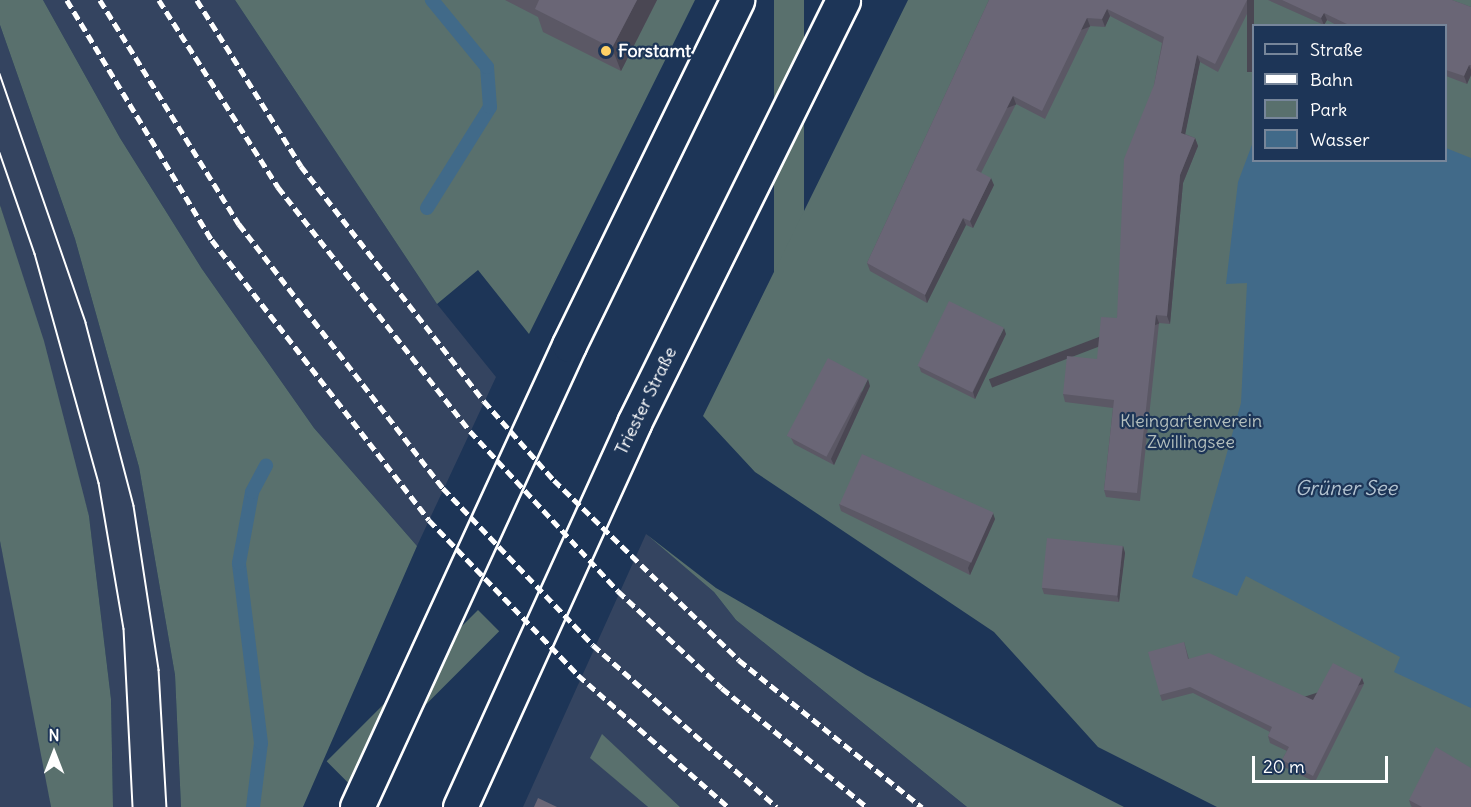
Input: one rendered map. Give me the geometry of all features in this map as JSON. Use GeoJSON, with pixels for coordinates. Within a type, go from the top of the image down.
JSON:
{"type":"FeatureCollection","features":[{"type":"Feature","properties":{"kind":"main road"},"geometry":{"type":"LineString","coordinates":[[357,807],[569,345],[737,0]]}},
{"type":"Feature","properties":{"kind":"main road","name":"Triester Straße"},"geometry":{"type":"LineString","coordinates":[[460,807],[634,423],[843,0]]}},
{"type":"Feature","properties":{"kind":"shaded area"},"geometry":{"type":"Polygon","coordinates":[[[43,0],[235,0],[437,304],[496,377],[417,546],[314,428],[202,269],[120,138],[43,0]]]}},
{"type":"Feature","properties":{"kind":"shaded area"},"geometry":{"type":"Polygon","coordinates":[[[0,25],[75,239],[139,467],[175,675],[181,807],[113,807],[111,699],[89,516],[0,205],[0,25]]]}},
{"type":"Feature","properties":{"kind":"shaded area"},"geometry":{"type":"Polygon","coordinates":[[[646,534],[714,592],[736,620],[967,807],[680,807],[602,735],[591,758],[648,807],[523,807],[646,534]]]}},
{"type":"Feature","properties":{"kind":"shaded area"},"geometry":{"type":"Polygon","coordinates":[[[0,541],[34,702],[51,807],[0,807],[0,541]]]}},
{"type":"Feature","properties":{"kind":"green space"},"geometry":{"type":"Polygon","coordinates":[[[0,0],[43,0],[120,138],[202,269],[314,428],[417,546],[303,807],[181,807],[175,675],[139,467],[75,239],[0,25],[0,0]]]}},
{"type":"Feature","properties":{"kind":"green space"},"geometry":{"type":"Polygon","coordinates":[[[235,0],[695,0],[529,334],[478,270],[437,304],[235,0]]]}},
{"type":"Feature","properties":{"kind":"green space"},"geometry":{"type":"Polygon","coordinates":[[[774,0],[804,0],[804,464],[774,464],[774,0]]]}},
{"type":"Feature","properties":{"kind":"green space","name":"Kleingartenverein Zwillingsee"},"geometry":{"type":"Polygon","coordinates":[[[908,0],[1471,0],[1471,807],[1217,807],[1098,747],[994,632],[755,472],[703,416],[908,0]]]}},
{"type":"Feature","properties":{"kind":"green space"},"geometry":{"type":"Polygon","coordinates":[[[0,205],[44,341],[89,516],[111,699],[113,807],[51,807],[0,541],[0,205]]]}},
{"type":"Feature","properties":{"kind":"green space"},"geometry":{"type":"Polygon","coordinates":[[[646,534],[716,588],[866,675],[1124,807],[967,807],[736,620],[714,592],[646,534]]]}},
{"type":"Feature","properties":{"kind":"green space"},"geometry":{"type":"Polygon","coordinates":[[[478,610],[499,631],[348,783],[327,761],[478,610]]]}},
{"type":"Feature","properties":{"kind":"green space"},"geometry":{"type":"Polygon","coordinates":[[[602,734],[680,807],[648,807],[590,758],[602,734]]]}},
{"type":"Feature","properties":{"kind":"water","name":"Grüner See"},"geometry":{"type":"Polygon","coordinates":[[[1252,145],[1252,162],[1447,162],[1447,148],[1471,158],[1471,708],[1394,672],[1400,657],[1246,576],[1237,596],[1192,577],[1241,403],[1247,283],[1226,284],[1238,182],[1252,145]]]}},
{"type":"Feature","properties":{"kind":"building"},"geometry":{"type":"Polygon","coordinates":[[[539,0],[637,0],[612,48],[535,9],[539,0]]]}},
{"type":"Feature","properties":{"kind":"building"},"geometry":{"type":"Polygon","coordinates":[[[989,0],[1247,0],[1215,64],[1197,55],[1181,133],[1195,138],[1180,175],[1167,316],[1156,315],[1137,493],[1104,490],[1114,400],[1063,394],[1067,356],[1097,359],[1101,317],[1117,318],[1124,159],[1154,85],[1164,37],[1107,9],[1102,19],[1087,18],[1042,111],[1013,96],[976,170],[991,178],[970,221],[963,218],[925,295],[867,263],[989,0]]]}},
{"type":"Feature","properties":{"kind":"building"},"geometry":{"type":"Polygon","coordinates":[[[1282,0],[1452,0],[1471,7],[1471,65],[1464,76],[1447,70],[1447,24],[1347,24],[1324,13],[1321,18],[1282,0]]]}},
{"type":"Feature","properties":{"kind":"building"},"geometry":{"type":"Polygon","coordinates":[[[949,301],[1004,328],[972,392],[917,366],[949,301]]]}},
{"type":"Feature","properties":{"kind":"building"},"geometry":{"type":"Polygon","coordinates":[[[828,358],[868,379],[826,457],[787,436],[828,358]]]}},
{"type":"Feature","properties":{"kind":"building"},"geometry":{"type":"Polygon","coordinates":[[[862,454],[994,513],[971,563],[840,504],[862,454]]]}},
{"type":"Feature","properties":{"kind":"building"},"geometry":{"type":"Polygon","coordinates":[[[1047,538],[1123,546],[1117,596],[1042,588],[1047,538]]]}},
{"type":"Feature","properties":{"kind":"building"},"geometry":{"type":"Polygon","coordinates":[[[1184,642],[1188,659],[1209,653],[1313,700],[1333,663],[1362,678],[1313,776],[1282,760],[1289,747],[1268,736],[1272,727],[1190,687],[1160,695],[1148,652],[1184,642]]]}},
{"type":"Feature","properties":{"kind":"building"},"geometry":{"type":"Polygon","coordinates":[[[1436,747],[1471,768],[1471,807],[1422,807],[1409,800],[1436,747]]]}},
{"type":"Feature","properties":{"kind":"building"},"geometry":{"type":"Polygon","coordinates":[[[538,798],[557,807],[534,807],[538,798]]]}},
{"type":"Feature","properties":{"kind":"waterway"},"geometry":{"type":"LineString","coordinates":[[427,208],[490,107],[487,67],[432,0]]}},
{"type":"Feature","properties":{"kind":"waterway"},"geometry":{"type":"LineString","coordinates":[[253,807],[261,743],[239,563],[252,492],[266,466]]}},
{"type":"Feature","properties":{"kind":"tram line"},"geometry":{"type":"LineString","coordinates":[[0,74],[86,323],[134,506],[159,670],[167,807]]}},
{"type":"Feature","properties":{"kind":"tram line"},"geometry":{"type":"LineString","coordinates":[[0,153],[35,254],[99,483],[124,629],[133,807]]}},
{"type":"Feature","properties":{"kind":"railway"},"geometry":{"type":"LineString","coordinates":[[67,0],[212,240],[429,520],[578,675],[728,807]]}},
{"type":"Feature","properties":{"kind":"railway"},"geometry":{"type":"LineString","coordinates":[[100,0],[239,224],[443,488],[593,645],[777,807]]}},
{"type":"Feature","properties":{"kind":"railway"},"geometry":{"type":"LineString","coordinates":[[159,0],[278,187],[470,431],[618,591],[722,688],[867,807]]}},
{"type":"Feature","properties":{"kind":"railway"},"geometry":{"type":"LineString","coordinates":[[197,0],[301,166],[484,401],[554,480],[739,660],[922,807]]}},
{"type":"Feature","properties":{"kind":"place","name":"Forstamt"},"geometry":{"type":"Point","coordinates":[606,51]}}]}
